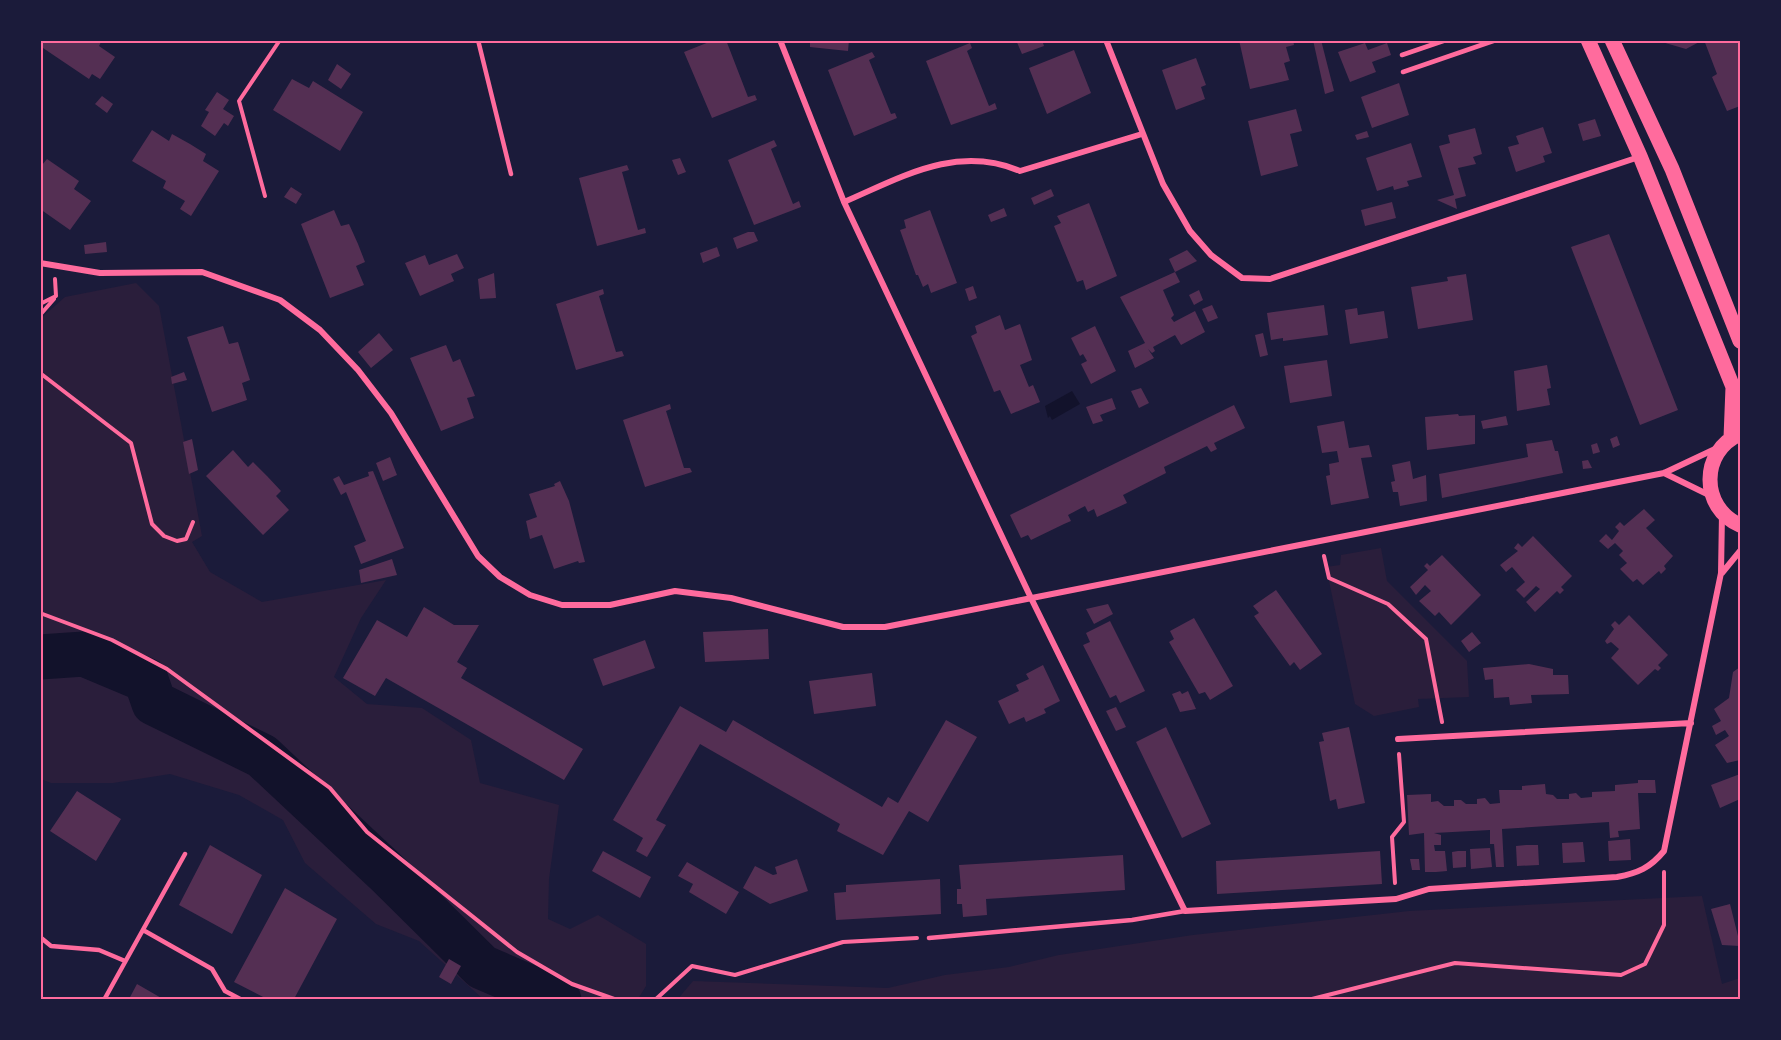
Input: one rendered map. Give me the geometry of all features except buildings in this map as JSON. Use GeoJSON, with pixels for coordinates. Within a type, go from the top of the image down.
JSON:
{"type":"FeatureCollection","features":[{"type":"Feature","properties":{"kind":"main road"},"geometry":{"type":"LineString","coordinates":[[1588,40],[1640,156],[1733,387],[1731,439],[1712,461],[1709,478],[1712,496],[1722,512],[1740,525]]}},
{"type":"Feature","properties":{"kind":"main road"},"geometry":{"type":"LineString","coordinates":[[1612,40],[1672,169],[1740,341]]}},
{"type":"Feature","properties":{"kind":"street"},"geometry":{"type":"LineString","coordinates":[[780,40],[844,202],[1031,598],[1185,911],[1396,899],[1429,889],[1617,877],[1640,872],[1652,865],[1664,851],[1721,573],[1722,512]]}},
{"type":"Feature","properties":{"kind":"street"},"geometry":{"type":"LineString","coordinates":[[1106,40],[1163,184],[1190,231],[1211,255],[1242,278],[1270,279],[1640,156]]}},
{"type":"Feature","properties":{"kind":"street"},"geometry":{"type":"LineString","coordinates":[[844,202],[933,164],[972,160],[1002,163],[1020,171],[1142,134]]}},
{"type":"Feature","properties":{"kind":"street"},"geometry":{"type":"LineString","coordinates":[[40,263],[100,273],[202,272],[280,300],[320,330],[358,370],[392,414],[478,556],[500,577],[530,595],[562,605],[610,605],[675,591],[730,598],[843,627],[885,627],[1664,473],[1731,439]]}},
{"type":"Feature","properties":{"kind":"street"},"geometry":{"type":"LineString","coordinates":[[1664,473],[1712,496]]}},
{"type":"Feature","properties":{"kind":"street"},"geometry":{"type":"LineString","coordinates":[[1721,573],[1740,551]]}},
{"type":"Feature","properties":{"kind":"street"},"geometry":{"type":"LineString","coordinates":[[1398,739],[1691,723]]}},
{"type":"Feature","properties":{"kind":"lane"},"geometry":{"type":"LineString","coordinates":[[478,40],[512,174]]}},
{"type":"Feature","properties":{"kind":"lane"},"geometry":{"type":"LineString","coordinates":[[1402,55],[1446,40]]}},
{"type":"Feature","properties":{"kind":"lane"},"geometry":{"type":"LineString","coordinates":[[1402,72],[1496,40]]}},
{"type":"Feature","properties":{"kind":"lane"},"geometry":{"type":"LineString","coordinates":[[104,999],[185,854]]}},
{"type":"Feature","properties":{"kind":"lane"},"geometry":{"type":"LineString","coordinates":[[929,938],[1132,920],[1185,911]]}},
{"type":"Feature","properties":{"kind":"lane"},"geometry":{"type":"LineString","coordinates":[[143,930],[212,969],[225,991],[242,999]]}},
{"type":"Feature","properties":{"kind":"lane"},"geometry":{"type":"LineString","coordinates":[[40,937],[51,946],[99,950],[125,961]]}},
{"type":"Feature","properties":{"kind":"path"},"geometry":{"type":"LineString","coordinates":[[265,196],[239,101],[280,40]]}},
{"type":"Feature","properties":{"kind":"path"},"geometry":{"type":"LineString","coordinates":[[40,315],[56,296],[53,266]]}},
{"type":"Feature","properties":{"kind":"path"},"geometry":{"type":"LineString","coordinates":[[40,304],[56,296]]}},
{"type":"Feature","properties":{"kind":"path"},"geometry":{"type":"LineString","coordinates":[[40,373],[131,442],[152,524],[164,536],[177,541],[186,539],[193,522]]}},
{"type":"Feature","properties":{"kind":"path"},"geometry":{"type":"LineString","coordinates":[[1320,541],[1329,578],[1388,604],[1426,639],[1444,735]]}},
{"type":"Feature","properties":{"kind":"path"},"geometry":{"type":"LineString","coordinates":[[40,613],[112,640],[167,669],[330,788],[367,832],[517,952],[572,984],[617,999]]}},
{"type":"Feature","properties":{"kind":"path"},"geometry":{"type":"LineString","coordinates":[[1396,899],[1392,837],[1404,822],[1398,739]]}},
{"type":"Feature","properties":{"kind":"path"},"geometry":{"type":"LineString","coordinates":[[1308,999],[1455,963],[1621,975],[1645,964],[1664,925],[1664,851]]}},
{"type":"Feature","properties":{"kind":"path"},"geometry":{"type":"LineString","coordinates":[[655,999],[692,966],[735,975],[843,942],[929,938]]}},
{"type":"Feature","properties":{"kind":"shaded area"},"geometry":{"type":"Polygon","coordinates":[[[136,283],[159,306],[202,536],[192,542],[210,572],[262,602],[386,580],[361,618],[334,677],[367,704],[422,708],[471,740],[480,783],[559,805],[549,879],[548,919],[570,929],[598,915],[646,944],[646,986],[638,999],[483,999],[419,941],[376,924],[305,863],[283,820],[239,795],[170,774],[113,783],[51,783],[41,779],[40,319],[65,297],[136,283]]]}},
{"type":"Feature","properties":{"kind":"shaded area"},"geometry":{"type":"Polygon","coordinates":[[[1072,391],[1080,404],[1052,420],[1050,416],[1048,418],[1045,406],[1072,391]]]}},
{"type":"Feature","properties":{"kind":"shaded area"},"geometry":{"type":"Polygon","coordinates":[[[1381,548],[1387,581],[1467,661],[1469,697],[1418,699],[1419,707],[1374,716],[1355,704],[1326,567],[1340,565],[1341,555],[1381,548]]]}},
{"type":"Feature","properties":{"kind":"shaded area"},"geometry":{"type":"Polygon","coordinates":[[[1702,896],[1722,984],[1740,978],[1740,1000],[677,1000],[693,981],[888,988],[945,975],[1009,967],[1059,955],[1193,935],[1409,911],[1702,896]]]}},
{"type":"Feature","properties":{"kind":"waterway"},"geometry":{"type":"LineString","coordinates":[[40,657],[84,654],[146,680],[154,703],[262,756],[387,873],[482,967],[559,1000]]}}]}
